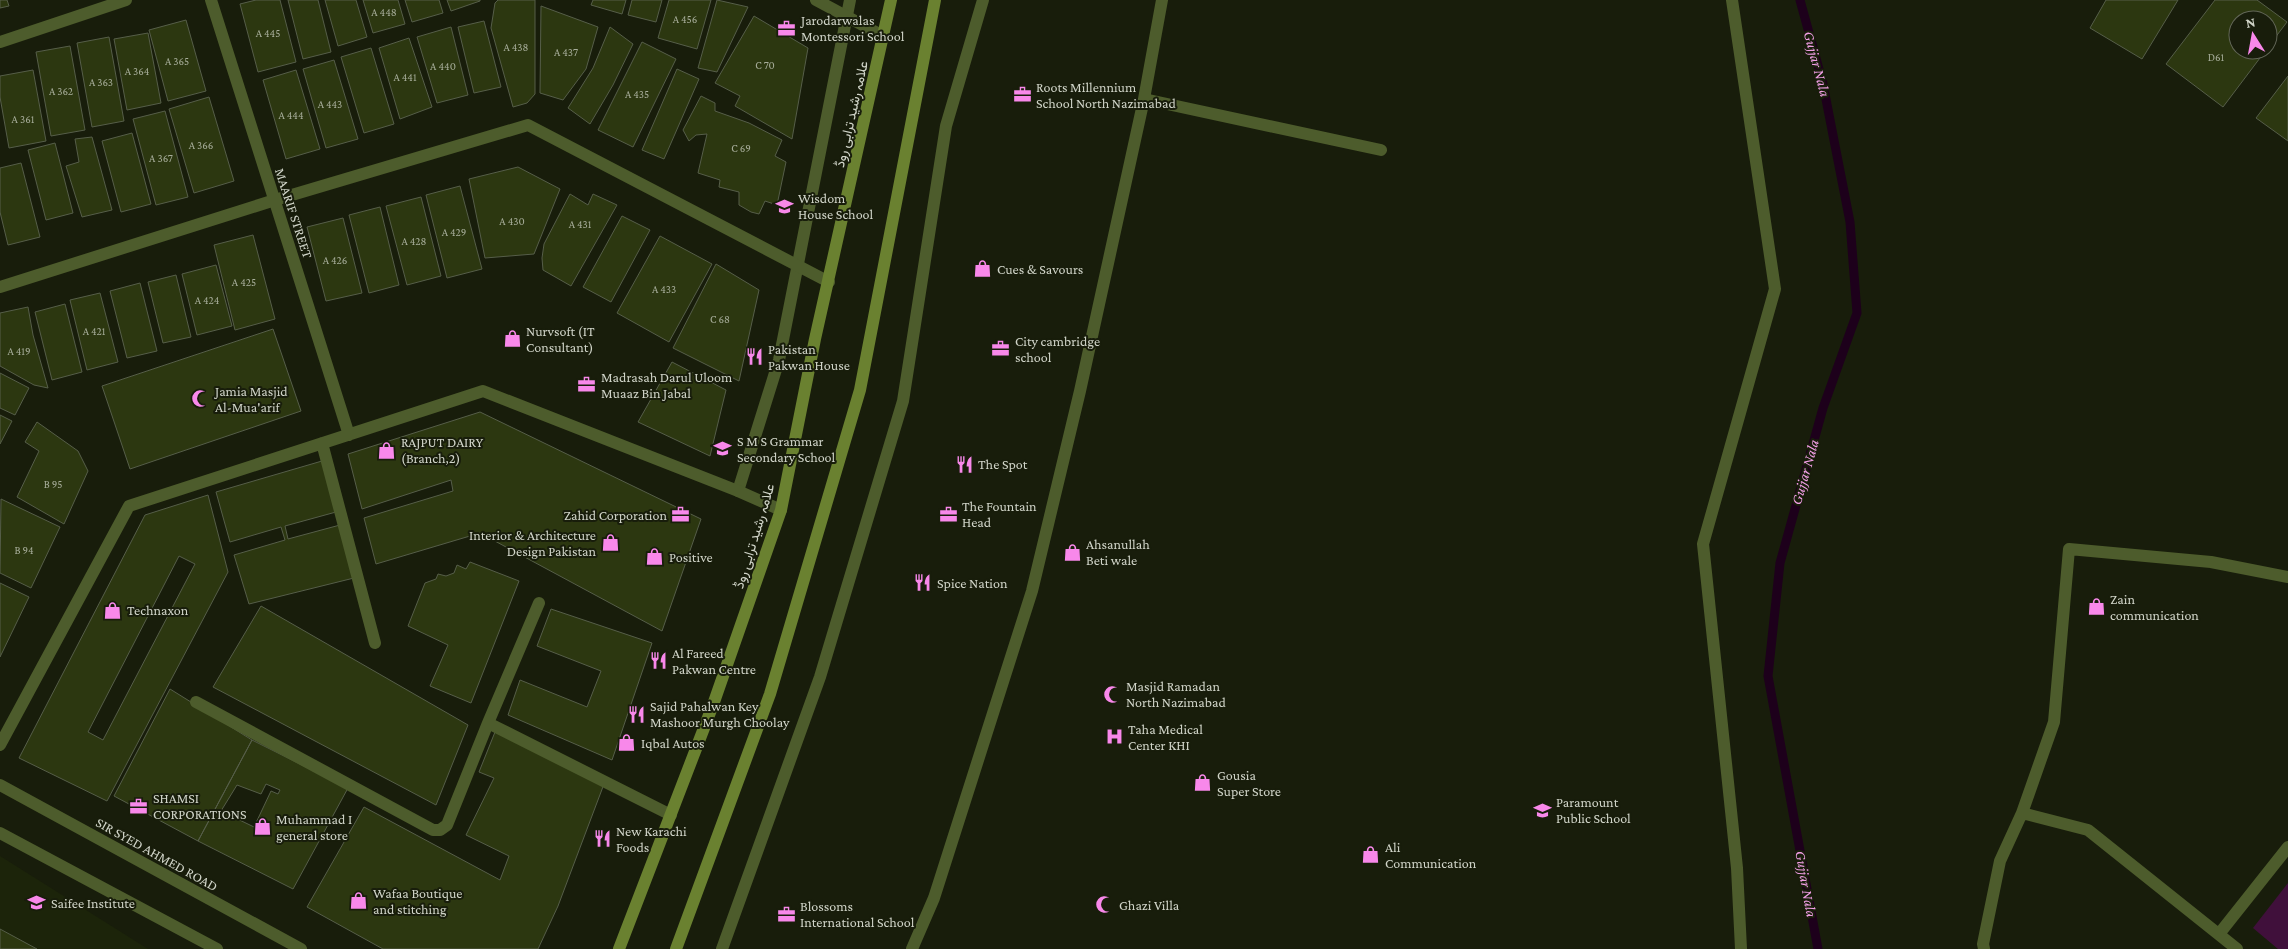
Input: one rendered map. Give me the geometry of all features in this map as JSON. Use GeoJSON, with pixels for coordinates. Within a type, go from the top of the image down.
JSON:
{"type":"FeatureCollection","features":[{"type":"Feature","properties":{"kind":"main road","name":"علامہ رشید ترابی روڈ"},"geometry":{"type":"LineString","coordinates":[[619,949],[714,702],[781,510],[891,0]]}},
{"type":"Feature","properties":{"kind":"main road"},"geometry":{"type":"LineString","coordinates":[[676,949],[770,694],[860,390],[935,0]]}},
{"type":"Feature","properties":{"kind":"street"},"geometry":{"type":"LineString","coordinates":[[0,42],[126,0]]}},
{"type":"Feature","properties":{"kind":"street","name":"MAARIF STREET"},"geometry":{"type":"LineString","coordinates":[[211,0],[349,435]]}},
{"type":"Feature","properties":{"kind":"street"},"geometry":{"type":"LineString","coordinates":[[816,0],[883,36]]}},
{"type":"Feature","properties":{"kind":"street"},"geometry":{"type":"LineString","coordinates":[[738,491],[779,360],[850,0]]}},
{"type":"Feature","properties":{"kind":"street"},"geometry":{"type":"LineString","coordinates":[[722,949],[820,677],[903,401],[946,126],[983,0]]}},
{"type":"Feature","properties":{"kind":"street"},"geometry":{"type":"LineString","coordinates":[[912,949],[934,898],[1032,591],[1080,391],[1144,99],[1162,0]]}},
{"type":"Feature","properties":{"kind":"street"},"geometry":{"type":"LineString","coordinates":[[1732,0],[1775,289],[1703,544],[1737,868],[1741,949]]}},
{"type":"Feature","properties":{"kind":"street"},"geometry":{"type":"LineString","coordinates":[[1144,99],[1381,150]]}},
{"type":"Feature","properties":{"kind":"street"},"geometry":{"type":"LineString","coordinates":[[0,287],[275,200],[528,125],[829,282]]}},
{"type":"Feature","properties":{"kind":"street"},"geometry":{"type":"LineString","coordinates":[[0,745],[129,506],[483,391],[738,491],[781,510]]}},
{"type":"Feature","properties":{"kind":"street"},"geometry":{"type":"LineString","coordinates":[[322,443],[375,643]]}},
{"type":"Feature","properties":{"kind":"street"},"geometry":{"type":"LineString","coordinates":[[1984,949],[1983,944],[2000,861],[2022,812],[2054,722],[2069,549],[2211,562],[2288,577]]}},
{"type":"Feature","properties":{"kind":"street"},"geometry":{"type":"LineString","coordinates":[[196,702],[433,830],[440,830],[447,824],[539,603]]}},
{"type":"Feature","properties":{"kind":"street"},"geometry":{"type":"LineString","coordinates":[[488,723],[670,815]]}},
{"type":"Feature","properties":{"kind":"street","name":"SIR SYED AHMED ROAD"},"geometry":{"type":"LineString","coordinates":[[0,785],[300,949]]}},
{"type":"Feature","properties":{"kind":"street"},"geometry":{"type":"LineString","coordinates":[[2022,812],[2088,830],[2237,949]]}},
{"type":"Feature","properties":{"kind":"street"},"geometry":{"type":"LineString","coordinates":[[0,833],[217,949]]}},
{"type":"Feature","properties":{"kind":"street"},"geometry":{"type":"LineString","coordinates":[[2219,934],[2288,847]]}},
{"type":"Feature","properties":{"kind":"shaded area","name":"Saifee Institute"},"geometry":{"type":"Polygon","coordinates":[[[0,856],[148,949],[0,949],[0,856]]]}},
{"type":"Feature","properties":{"kind":"shaded area"},"geometry":{"type":"Polygon","coordinates":[[[2288,883],[2288,949],[2278,949],[2253,928],[2288,883]]]}},
{"type":"Feature","properties":{"kind":"building"},"geometry":{"type":"Polygon","coordinates":[[[0,0],[7,0],[9,6],[0,8],[0,0]]]}},
{"type":"Feature","properties":{"kind":"building"},"geometry":{"type":"Polygon","coordinates":[[[256,0],[280,0],[296,62],[258,72],[240,4],[256,0]]]}},
{"type":"Feature","properties":{"kind":"building"},"geometry":{"type":"Polygon","coordinates":[[[288,0],[318,0],[331,52],[303,59],[288,0]]]}},
{"type":"Feature","properties":{"kind":"building"},"geometry":{"type":"Polygon","coordinates":[[[325,0],[356,0],[367,37],[338,46],[325,0]]]}},
{"type":"Feature","properties":{"kind":"building"},"geometry":{"type":"Polygon","coordinates":[[[363,0],[398,0],[405,24],[373,33],[363,0]]]}},
{"type":"Feature","properties":{"kind":"building"},"geometry":{"type":"Polygon","coordinates":[[[405,0],[439,0],[443,13],[412,22],[405,0]]]}},
{"type":"Feature","properties":{"kind":"building"},"geometry":{"type":"Polygon","coordinates":[[[447,0],[480,0],[480,1],[451,11],[447,0]]]}},
{"type":"Feature","properties":{"kind":"building"},"geometry":{"type":"Polygon","coordinates":[[[498,0],[535,0],[535,94],[527,103],[513,107],[491,28],[495,3],[498,0]]]}},
{"type":"Feature","properties":{"kind":"building"},"geometry":{"type":"Polygon","coordinates":[[[593,0],[626,0],[622,14],[591,5],[593,0]]]}},
{"type":"Feature","properties":{"kind":"building"},"geometry":{"type":"Polygon","coordinates":[[[632,0],[662,0],[656,22],[628,15],[632,0]]]}},
{"type":"Feature","properties":{"kind":"building"},"geometry":{"type":"Polygon","coordinates":[[[669,0],[711,0],[697,49],[658,38],[669,0]]]}},
{"type":"Feature","properties":{"kind":"building"},"geometry":{"type":"Polygon","coordinates":[[[717,0],[748,7],[717,72],[698,68],[717,0]]]}},
{"type":"Feature","properties":{"kind":"building"},"geometry":{"type":"Polygon","coordinates":[[[2106,0],[2178,0],[2142,59],[2090,28],[2106,0]]]}},
{"type":"Feature","properties":{"kind":"building"},"geometry":{"type":"Polygon","coordinates":[[[2215,0],[2257,0],[2271,10],[2228,10],[2228,60],[2258,60],[2223,107],[2166,64],[2215,0]]]}},
{"type":"Feature","properties":{"kind":"building"},"geometry":{"type":"Polygon","coordinates":[[[541,6],[598,27],[586,69],[563,100],[540,93],[541,6]]]}},
{"type":"Feature","properties":{"kind":"building"},"geometry":{"type":"Polygon","coordinates":[[[2278,15],[2287,22],[2278,34],[2278,15]]]}},
{"type":"Feature","properties":{"kind":"building"},"geometry":{"type":"Polygon","coordinates":[[[754,16],[808,48],[792,139],[735,106],[740,96],[715,83],[754,16]]]}},
{"type":"Feature","properties":{"kind":"building"},"geometry":{"type":"Polygon","coordinates":[[[186,20],[206,91],[168,101],[149,30],[186,20]]]}},
{"type":"Feature","properties":{"kind":"building"},"geometry":{"type":"Polygon","coordinates":[[[484,21],[501,87],[474,93],[458,27],[484,21]]]}},
{"type":"Feature","properties":{"kind":"building"},"geometry":{"type":"Polygon","coordinates":[[[451,27],[468,95],[437,103],[417,37],[451,27]]]}},
{"type":"Feature","properties":{"kind":"building"},"geometry":{"type":"Polygon","coordinates":[[[610,27],[633,44],[613,85],[590,124],[568,108],[593,68],[610,27]]]}},
{"type":"Feature","properties":{"kind":"building"},"geometry":{"type":"Polygon","coordinates":[[[148,33],[161,103],[127,110],[114,39],[148,33]]]}},
{"type":"Feature","properties":{"kind":"building"},"geometry":{"type":"Polygon","coordinates":[[[109,37],[124,121],[92,127],[77,43],[109,37]]]}},
{"type":"Feature","properties":{"kind":"building"},"geometry":{"type":"Polygon","coordinates":[[[409,38],[432,107],[400,119],[379,48],[409,38]]]}},
{"type":"Feature","properties":{"kind":"building"},"geometry":{"type":"Polygon","coordinates":[[[642,42],[676,59],[633,147],[598,130],[642,42]]]}},
{"type":"Feature","properties":{"kind":"building"},"geometry":{"type":"Polygon","coordinates":[[[70,46],[85,130],[51,136],[36,52],[70,46]]]}},
{"type":"Feature","properties":{"kind":"building"},"geometry":{"type":"Polygon","coordinates":[[[371,48],[394,124],[364,133],[341,57],[371,48]]]}},
{"type":"Feature","properties":{"kind":"building"},"geometry":{"type":"Polygon","coordinates":[[[334,60],[358,139],[326,148],[303,69],[334,60]]]}},
{"type":"Feature","properties":{"kind":"building"},"geometry":{"type":"Polygon","coordinates":[[[677,69],[699,79],[664,159],[642,150],[677,69]]]}},
{"type":"Feature","properties":{"kind":"building"},"geometry":{"type":"Polygon","coordinates":[[[33,70],[46,141],[9,148],[0,97],[0,76],[33,70]]]}},
{"type":"Feature","properties":{"kind":"building"},"geometry":{"type":"Polygon","coordinates":[[[296,70],[320,149],[286,159],[263,80],[296,70]]]}},
{"type":"Feature","properties":{"kind":"building"},"geometry":{"type":"Polygon","coordinates":[[[2288,76],[2288,141],[2256,118],[2288,76]]]}},
{"type":"Feature","properties":{"kind":"building"},"geometry":{"type":"Polygon","coordinates":[[[701,96],[715,103],[715,111],[749,123],[782,140],[775,156],[786,162],[777,205],[765,201],[759,214],[751,212],[739,205],[739,192],[719,187],[720,180],[698,173],[707,134],[696,135],[689,141],[683,130],[701,96]]]}},
{"type":"Feature","properties":{"kind":"building"},"geometry":{"type":"Polygon","coordinates":[[[209,97],[234,181],[194,193],[169,109],[209,97]]]}},
{"type":"Feature","properties":{"kind":"building"},"geometry":{"type":"Polygon","coordinates":[[[165,111],[188,197],[156,205],[133,119],[165,111]]]}},
{"type":"Feature","properties":{"kind":"building"},"geometry":{"type":"Polygon","coordinates":[[[132,133],[151,204],[121,212],[102,141],[132,133]]]}},
{"type":"Feature","properties":{"kind":"building"},"geometry":{"type":"Polygon","coordinates":[[[92,137],[112,210],[82,217],[66,166],[79,162],[75,139],[92,137]]]}},
{"type":"Feature","properties":{"kind":"building"},"geometry":{"type":"Polygon","coordinates":[[[55,143],[73,213],[46,220],[28,150],[55,143]]]}},
{"type":"Feature","properties":{"kind":"building"},"geometry":{"type":"Polygon","coordinates":[[[21,163],[40,237],[8,245],[0,212],[0,168],[21,163]]]}},
{"type":"Feature","properties":{"kind":"building"},"geometry":{"type":"Polygon","coordinates":[[[518,167],[560,189],[534,254],[485,258],[469,179],[518,167]]]}},
{"type":"Feature","properties":{"kind":"building"},"geometry":{"type":"Polygon","coordinates":[[[460,186],[482,269],[447,278],[426,195],[460,186]]]}},
{"type":"Feature","properties":{"kind":"building"},"geometry":{"type":"Polygon","coordinates":[[[570,194],[588,205],[593,194],[617,205],[571,286],[543,270],[542,258],[544,244],[570,194]]]}},
{"type":"Feature","properties":{"kind":"building"},"geometry":{"type":"Polygon","coordinates":[[[421,197],[441,276],[407,285],[386,206],[421,197]]]}},
{"type":"Feature","properties":{"kind":"building"},"geometry":{"type":"Polygon","coordinates":[[[380,207],[399,285],[369,293],[349,215],[380,207]]]}},
{"type":"Feature","properties":{"kind":"building"},"geometry":{"type":"Polygon","coordinates":[[[622,216],[650,230],[611,302],[583,287],[622,216]]]}},
{"type":"Feature","properties":{"kind":"building"},"geometry":{"type":"Polygon","coordinates":[[[343,218],[362,293],[326,301],[307,227],[343,218]]]}},
{"type":"Feature","properties":{"kind":"building"},"geometry":{"type":"Polygon","coordinates":[[[253,235],[275,319],[235,330],[214,245],[253,235]]]}},
{"type":"Feature","properties":{"kind":"building"},"geometry":{"type":"Polygon","coordinates":[[[660,236],[712,264],[669,342],[617,313],[660,236]]]}},
{"type":"Feature","properties":{"kind":"building"},"geometry":{"type":"Polygon","coordinates":[[[716,264],[759,290],[739,381],[673,348],[716,264]]]}},
{"type":"Feature","properties":{"kind":"building"},"geometry":{"type":"Polygon","coordinates":[[[216,265],[232,326],[197,335],[182,274],[216,265]]]}},
{"type":"Feature","properties":{"kind":"building"},"geometry":{"type":"Polygon","coordinates":[[[176,275],[191,337],[163,343],[148,282],[176,275]]]}},
{"type":"Feature","properties":{"kind":"building"},"geometry":{"type":"Polygon","coordinates":[[[140,283],[157,351],[127,358],[110,291],[140,283]]]}},
{"type":"Feature","properties":{"kind":"building"},"geometry":{"type":"Polygon","coordinates":[[[100,293],[118,362],[87,370],[70,300],[100,293]]]}},
{"type":"Feature","properties":{"kind":"building"},"geometry":{"type":"Polygon","coordinates":[[[65,304],[82,372],[52,380],[35,312],[65,304]]]}},
{"type":"Feature","properties":{"kind":"building"},"geometry":{"type":"Polygon","coordinates":[[[28,307],[33,335],[48,388],[34,385],[0,366],[0,313],[28,307]]]}},
{"type":"Feature","properties":{"kind":"building","name":"Jamia Masjid Al-Mua'arif"},"geometry":{"type":"Polygon","coordinates":[[[273,329],[301,411],[130,469],[102,386],[273,329]]]}},
{"type":"Feature","properties":{"kind":"building"},"geometry":{"type":"Polygon","coordinates":[[[672,362],[726,390],[710,456],[638,422],[672,362]]]}},
{"type":"Feature","properties":{"kind":"building"},"geometry":{"type":"Polygon","coordinates":[[[0,373],[29,388],[15,415],[0,408],[0,373]]]}},
{"type":"Feature","properties":{"kind":"building"},"geometry":{"type":"Polygon","coordinates":[[[480,412],[701,519],[662,631],[480,533],[376,564],[364,518],[453,491],[451,480],[362,509],[348,454],[480,412]]]}},
{"type":"Feature","properties":{"kind":"building"},"geometry":{"type":"Polygon","coordinates":[[[0,415],[12,421],[0,444],[0,415]]]}},
{"type":"Feature","properties":{"kind":"building"},"geometry":{"type":"Polygon","coordinates":[[[37,422],[78,451],[88,471],[64,524],[17,497],[39,451],[25,442],[37,422]]]}},
{"type":"Feature","properties":{"kind":"building"},"geometry":{"type":"Polygon","coordinates":[[[322,461],[336,512],[285,526],[288,539],[340,525],[354,578],[249,604],[234,555],[285,540],[281,527],[230,542],[216,492],[322,461]]]}},
{"type":"Feature","properties":{"kind":"building"},"geometry":{"type":"Polygon","coordinates":[[[208,495],[228,572],[107,801],[19,758],[145,515],[208,495]],[[179,556],[88,732],[103,740],[195,564],[179,556]]]}},
{"type":"Feature","properties":{"kind":"building"},"geometry":{"type":"Polygon","coordinates":[[[1,499],[60,527],[31,588],[0,573],[1,499]]]}},
{"type":"Feature","properties":{"kind":"building"},"geometry":{"type":"Polygon","coordinates":[[[470,562],[519,581],[471,703],[430,686],[448,645],[408,626],[425,583],[436,579],[438,574],[446,576],[454,573],[457,565],[466,569],[470,562]]]}},
{"type":"Feature","properties":{"kind":"building"},"geometry":{"type":"Polygon","coordinates":[[[0,583],[29,597],[0,657],[0,583]]]}},
{"type":"Feature","properties":{"kind":"building"},"geometry":{"type":"Polygon","coordinates":[[[261,606],[468,725],[436,805],[213,687],[261,606]]]}},
{"type":"Feature","properties":{"kind":"building"},"geometry":{"type":"Polygon","coordinates":[[[551,609],[652,643],[612,760],[508,715],[520,680],[587,707],[601,671],[537,646],[551,609]]]}},
{"type":"Feature","properties":{"kind":"building"},"geometry":{"type":"Polygon","coordinates":[[[170,689],[252,740],[198,841],[114,796],[170,689]]]}},
{"type":"Feature","properties":{"kind":"building"},"geometry":{"type":"Polygon","coordinates":[[[495,732],[604,784],[558,906],[538,949],[383,949],[307,907],[364,807],[500,880],[509,856],[466,835],[494,778],[479,772],[495,732]]]}},
{"type":"Feature","properties":{"kind":"building"},"geometry":{"type":"Polygon","coordinates":[[[252,740],[348,788],[293,889],[198,841],[252,740]],[[266,784],[261,794],[237,785],[221,811],[254,827],[271,791],[278,794],[280,790],[266,784]]]}},
{"type":"Feature","properties":{"kind":"building"},"geometry":{"type":"Polygon","coordinates":[[[0,929],[37,949],[0,949],[0,929]]]}},
{"type":"Feature","properties":{"kind":"waterway","name":"Gujjar Nala"},"geometry":{"type":"LineString","coordinates":[[1800,0],[1823,84],[1850,222],[1857,313],[1823,408],[1780,563],[1768,676],[1818,949]]}},
{"type":"Feature","properties":{"kind":"place","name":"Jarodarwalas Montessori School"},"geometry":{"type":"Point","coordinates":[787,28]}},
{"type":"Feature","properties":{"kind":"place","name":"Roots Millennium School North Nazimabad"},"geometry":{"type":"Point","coordinates":[1022,95]}},
{"type":"Feature","properties":{"kind":"place","name":"Wisdom House School"},"geometry":{"type":"Point","coordinates":[784,206]}},
{"type":"Feature","properties":{"kind":"place","name":"Cues & Savours"},"geometry":{"type":"Point","coordinates":[983,269]}},
{"type":"Feature","properties":{"kind":"place","name":"Nurvsoft (IT Consultant)"},"geometry":{"type":"Point","coordinates":[512,339]}},
{"type":"Feature","properties":{"kind":"place","name":"City cambridge school"},"geometry":{"type":"Point","coordinates":[1001,349]}},
{"type":"Feature","properties":{"kind":"place","name":"Pakistan Pakwan House"},"geometry":{"type":"Point","coordinates":[754,357]}},
{"type":"Feature","properties":{"kind":"place","name":"Madrasah Darul Uloom Muaaz Bin Jabal"},"geometry":{"type":"Point","coordinates":[587,385]}},
{"type":"Feature","properties":{"kind":"place","name":"Jamia Masjid Al-Mua'arif"},"geometry":{"type":"Point","coordinates":[201,399]}},
{"type":"Feature","properties":{"kind":"place","name":"S M S Grammar Secondary School"},"geometry":{"type":"Point","coordinates":[723,449]}},
{"type":"Feature","properties":{"kind":"place","name":"RAJPUT DAIRY (Branch,2)"},"geometry":{"type":"Point","coordinates":[387,450]}},
{"type":"Feature","properties":{"kind":"place","name":"The Spot"},"geometry":{"type":"Point","coordinates":[964,464]}},
{"type":"Feature","properties":{"kind":"place","name":"The Fountain Head"},"geometry":{"type":"Point","coordinates":[948,514]}},
{"type":"Feature","properties":{"kind":"place","name":"Zahid Corporation"},"geometry":{"type":"Point","coordinates":[681,515]}},
{"type":"Feature","properties":{"kind":"place","name":"Interior & Architecture Design Pakistan"},"geometry":{"type":"Point","coordinates":[610,543]}},
{"type":"Feature","properties":{"kind":"place","name":"Ahsanullah Beti wale"},"geometry":{"type":"Point","coordinates":[1072,552]}},
{"type":"Feature","properties":{"kind":"place","name":"Positive"},"geometry":{"type":"Point","coordinates":[655,557]}},
{"type":"Feature","properties":{"kind":"place","name":"Spice Nation"},"geometry":{"type":"Point","coordinates":[923,583]}},
{"type":"Feature","properties":{"kind":"place","name":"Zain communication"},"geometry":{"type":"Point","coordinates":[2096,607]}},
{"type":"Feature","properties":{"kind":"place","name":"Technaxon"},"geometry":{"type":"Point","coordinates":[113,610]}},
{"type":"Feature","properties":{"kind":"place","name":"Al Fareed Pakwan Centre"},"geometry":{"type":"Point","coordinates":[658,661]}},
{"type":"Feature","properties":{"kind":"place","name":"Masjid Ramadan North Nazimabad"},"geometry":{"type":"Point","coordinates":[1112,694]}},
{"type":"Feature","properties":{"kind":"place","name":"Sajid Pahalwan Key Mashoor Murgh Choolay"},"geometry":{"type":"Point","coordinates":[636,714]}},
{"type":"Feature","properties":{"kind":"place","name":"Taha Medical Center KHI"},"geometry":{"type":"Point","coordinates":[1114,737]}},
{"type":"Feature","properties":{"kind":"place","name":"Iqbal Autos"},"geometry":{"type":"Point","coordinates":[627,743]}},
{"type":"Feature","properties":{"kind":"place","name":"Gousia Super Store"},"geometry":{"type":"Point","coordinates":[1203,783]}},
{"type":"Feature","properties":{"kind":"place","name":"SHAMSI CORPORATIONS"},"geometry":{"type":"Point","coordinates":[139,806]}},
{"type":"Feature","properties":{"kind":"place","name":"Paramount Public School"},"geometry":{"type":"Point","coordinates":[1542,810]}},
{"type":"Feature","properties":{"kind":"place","name":"Muhammad I general store"},"geometry":{"type":"Point","coordinates":[262,827]}},
{"type":"Feature","properties":{"kind":"place","name":"New Karachi Foods"},"geometry":{"type":"Point","coordinates":[602,839]}},
{"type":"Feature","properties":{"kind":"place","name":"Ali Communication"},"geometry":{"type":"Point","coordinates":[1371,855]}},
{"type":"Feature","properties":{"kind":"place","name":"Wafaa Boutique and stitching"},"geometry":{"type":"Point","coordinates":[359,901]}},
{"type":"Feature","properties":{"kind":"place","name":"Saifee Institute"},"geometry":{"type":"Point","coordinates":[37,903]}},
{"type":"Feature","properties":{"kind":"place","name":"Ghazi Villa"},"geometry":{"type":"Point","coordinates":[1105,905]}},
{"type":"Feature","properties":{"kind":"place","name":"Blossoms International School"},"geometry":{"type":"Point","coordinates":[786,914]}}]}
